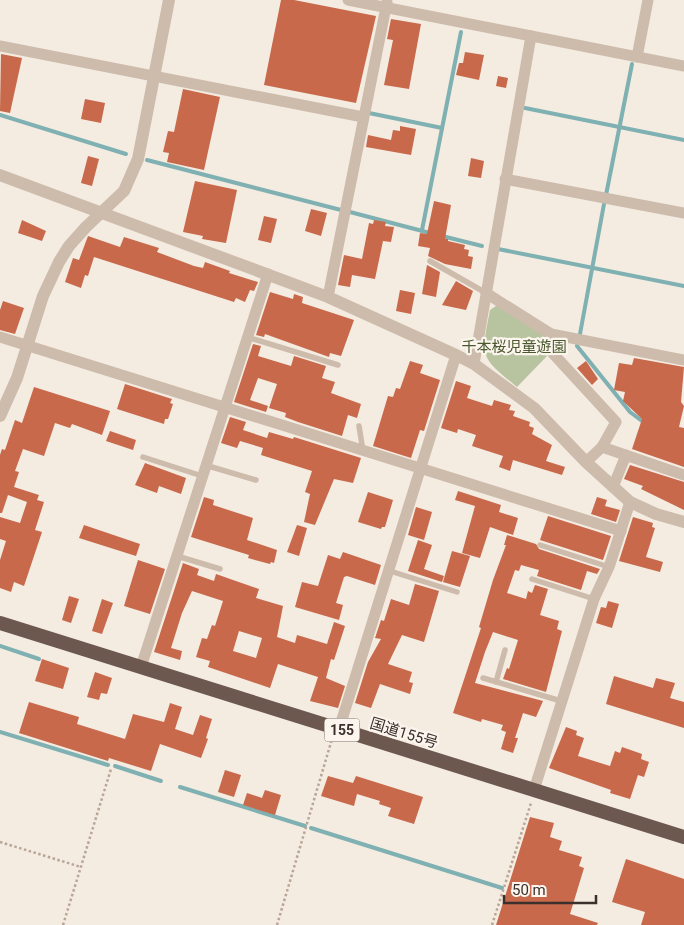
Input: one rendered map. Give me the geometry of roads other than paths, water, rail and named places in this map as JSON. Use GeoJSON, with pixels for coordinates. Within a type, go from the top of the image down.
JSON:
{"type":"FeatureCollection","features":[{"type":"Feature","properties":{"kind":"highway","name":"国道155号"},"geometry":{"type":"LineString","coordinates":[[0,623],[684,837]]}},
{"type":"Feature","properties":{"kind":"street"},"geometry":{"type":"LineString","coordinates":[[0,416],[28,346],[43,296],[58,262],[69,246],[124,191],[138,159],[169,0]]}},
{"type":"Feature","properties":{"kind":"street"},"geometry":{"type":"LineString","coordinates":[[348,0],[387,4],[531,36],[684,66]]}},
{"type":"Feature","properties":{"kind":"street"},"geometry":{"type":"LineString","coordinates":[[637,57],[648,0]]}},
{"type":"Feature","properties":{"kind":"street"},"geometry":{"type":"LineString","coordinates":[[328,297],[387,4]]}},
{"type":"Feature","properties":{"kind":"street"},"geometry":{"type":"LineString","coordinates":[[474,364],[531,36]]}},
{"type":"Feature","properties":{"kind":"street"},"geometry":{"type":"LineString","coordinates":[[0,46],[363,118]]}},
{"type":"Feature","properties":{"kind":"street"},"geometry":{"type":"LineString","coordinates":[[0,175],[328,297],[474,364],[534,408],[586,462],[630,502],[656,514],[684,522]]}},
{"type":"Feature","properties":{"kind":"street"},"geometry":{"type":"LineString","coordinates":[[505,179],[684,214]]}},
{"type":"Feature","properties":{"kind":"street"},"geometry":{"type":"LineString","coordinates":[[141,668],[223,407],[268,274]]}},
{"type":"Feature","properties":{"kind":"street"},"geometry":{"type":"LineString","coordinates":[[486,293],[551,334],[684,360]]}},
{"type":"Feature","properties":{"kind":"street"},"geometry":{"type":"LineString","coordinates":[[551,334],[547,347],[616,422],[602,447],[586,462]]}},
{"type":"Feature","properties":{"kind":"street"},"geometry":{"type":"LineString","coordinates":[[0,337],[620,531]]}},
{"type":"Feature","properties":{"kind":"street"},"geometry":{"type":"LineString","coordinates":[[337,729],[390,571],[456,355]]}},
{"type":"Feature","properties":{"kind":"street"},"geometry":{"type":"LineString","coordinates":[[602,447],[684,475]]}},
{"type":"Feature","properties":{"kind":"street"},"geometry":{"type":"LineString","coordinates":[[613,487],[626,455]]}},
{"type":"Feature","properties":{"kind":"street"},"geometry":{"type":"LineString","coordinates":[[534,790],[594,600],[608,567],[630,502]]}},
{"type":"Feature","properties":{"kind":"lane"},"geometry":{"type":"LineString","coordinates":[[430,261],[486,293]]}},
{"type":"Feature","properties":{"kind":"lane"},"geometry":{"type":"LineString","coordinates":[[247,337],[338,365]]}},
{"type":"Feature","properties":{"kind":"lane"},"geometry":{"type":"LineString","coordinates":[[359,426],[363,451]]}},
{"type":"Feature","properties":{"kind":"lane"},"geometry":{"type":"LineString","coordinates":[[143,457],[256,480]]}},
{"type":"Feature","properties":{"kind":"lane"},"geometry":{"type":"LineString","coordinates":[[540,545],[608,567]]}},
{"type":"Feature","properties":{"kind":"lane"},"geometry":{"type":"LineString","coordinates":[[176,556],[220,569]]}},
{"type":"Feature","properties":{"kind":"lane"},"geometry":{"type":"LineString","coordinates":[[390,571],[456,592]]}},
{"type":"Feature","properties":{"kind":"lane"},"geometry":{"type":"LineString","coordinates":[[532,579],[594,600]]}},
{"type":"Feature","properties":{"kind":"lane"},"geometry":{"type":"LineString","coordinates":[[496,682],[505,650]]}},
{"type":"Feature","properties":{"kind":"lane"},"geometry":{"type":"LineString","coordinates":[[484,678],[561,701]]}},
{"type":"Feature","properties":{"kind":"waterway"},"geometry":{"type":"LineString","coordinates":[[422,230],[461,32]]}},
{"type":"Feature","properties":{"kind":"waterway"},"geometry":{"type":"LineString","coordinates":[[606,195],[632,64]]}},
{"type":"Feature","properties":{"kind":"waterway"},"geometry":{"type":"LineString","coordinates":[[525,108],[684,140]]}},
{"type":"Feature","properties":{"kind":"waterway"},"geometry":{"type":"LineString","coordinates":[[369,113],[442,128]]}},
{"type":"Feature","properties":{"kind":"waterway"},"geometry":{"type":"LineString","coordinates":[[0,115],[126,154]]}},
{"type":"Feature","properties":{"kind":"waterway"},"geometry":{"type":"LineString","coordinates":[[147,160],[341,210]]}},
{"type":"Feature","properties":{"kind":"waterway"},"geometry":{"type":"LineString","coordinates":[[580,334],[604,204]]}},
{"type":"Feature","properties":{"kind":"waterway"},"geometry":{"type":"LineString","coordinates":[[350,212],[430,233]]}},
{"type":"Feature","properties":{"kind":"waterway"},"geometry":{"type":"LineString","coordinates":[[442,236],[482,246]]}},
{"type":"Feature","properties":{"kind":"waterway"},"geometry":{"type":"LineString","coordinates":[[498,249],[684,286]]}},
{"type":"Feature","properties":{"kind":"waterway"},"geometry":{"type":"LineString","coordinates":[[578,342],[577,346],[630,412],[646,424]]}},
{"type":"Feature","properties":{"kind":"waterway"},"geometry":{"type":"LineString","coordinates":[[0,646],[39,659]]}},
{"type":"Feature","properties":{"kind":"waterway"},"geometry":{"type":"LineString","coordinates":[[0,732],[108,765]]}},
{"type":"Feature","properties":{"kind":"waterway"},"geometry":{"type":"LineString","coordinates":[[115,766],[161,781]]}},
{"type":"Feature","properties":{"kind":"waterway"},"geometry":{"type":"LineString","coordinates":[[180,787],[305,826]]}},
{"type":"Feature","properties":{"kind":"waterway"},"geometry":{"type":"LineString","coordinates":[[311,828],[502,888]]}},
{"type":"Feature","properties":{"kind":"park label","name":"千本桜児童遊園"},"geometry":{"type":"Point","coordinates":[514,347]}}]}
